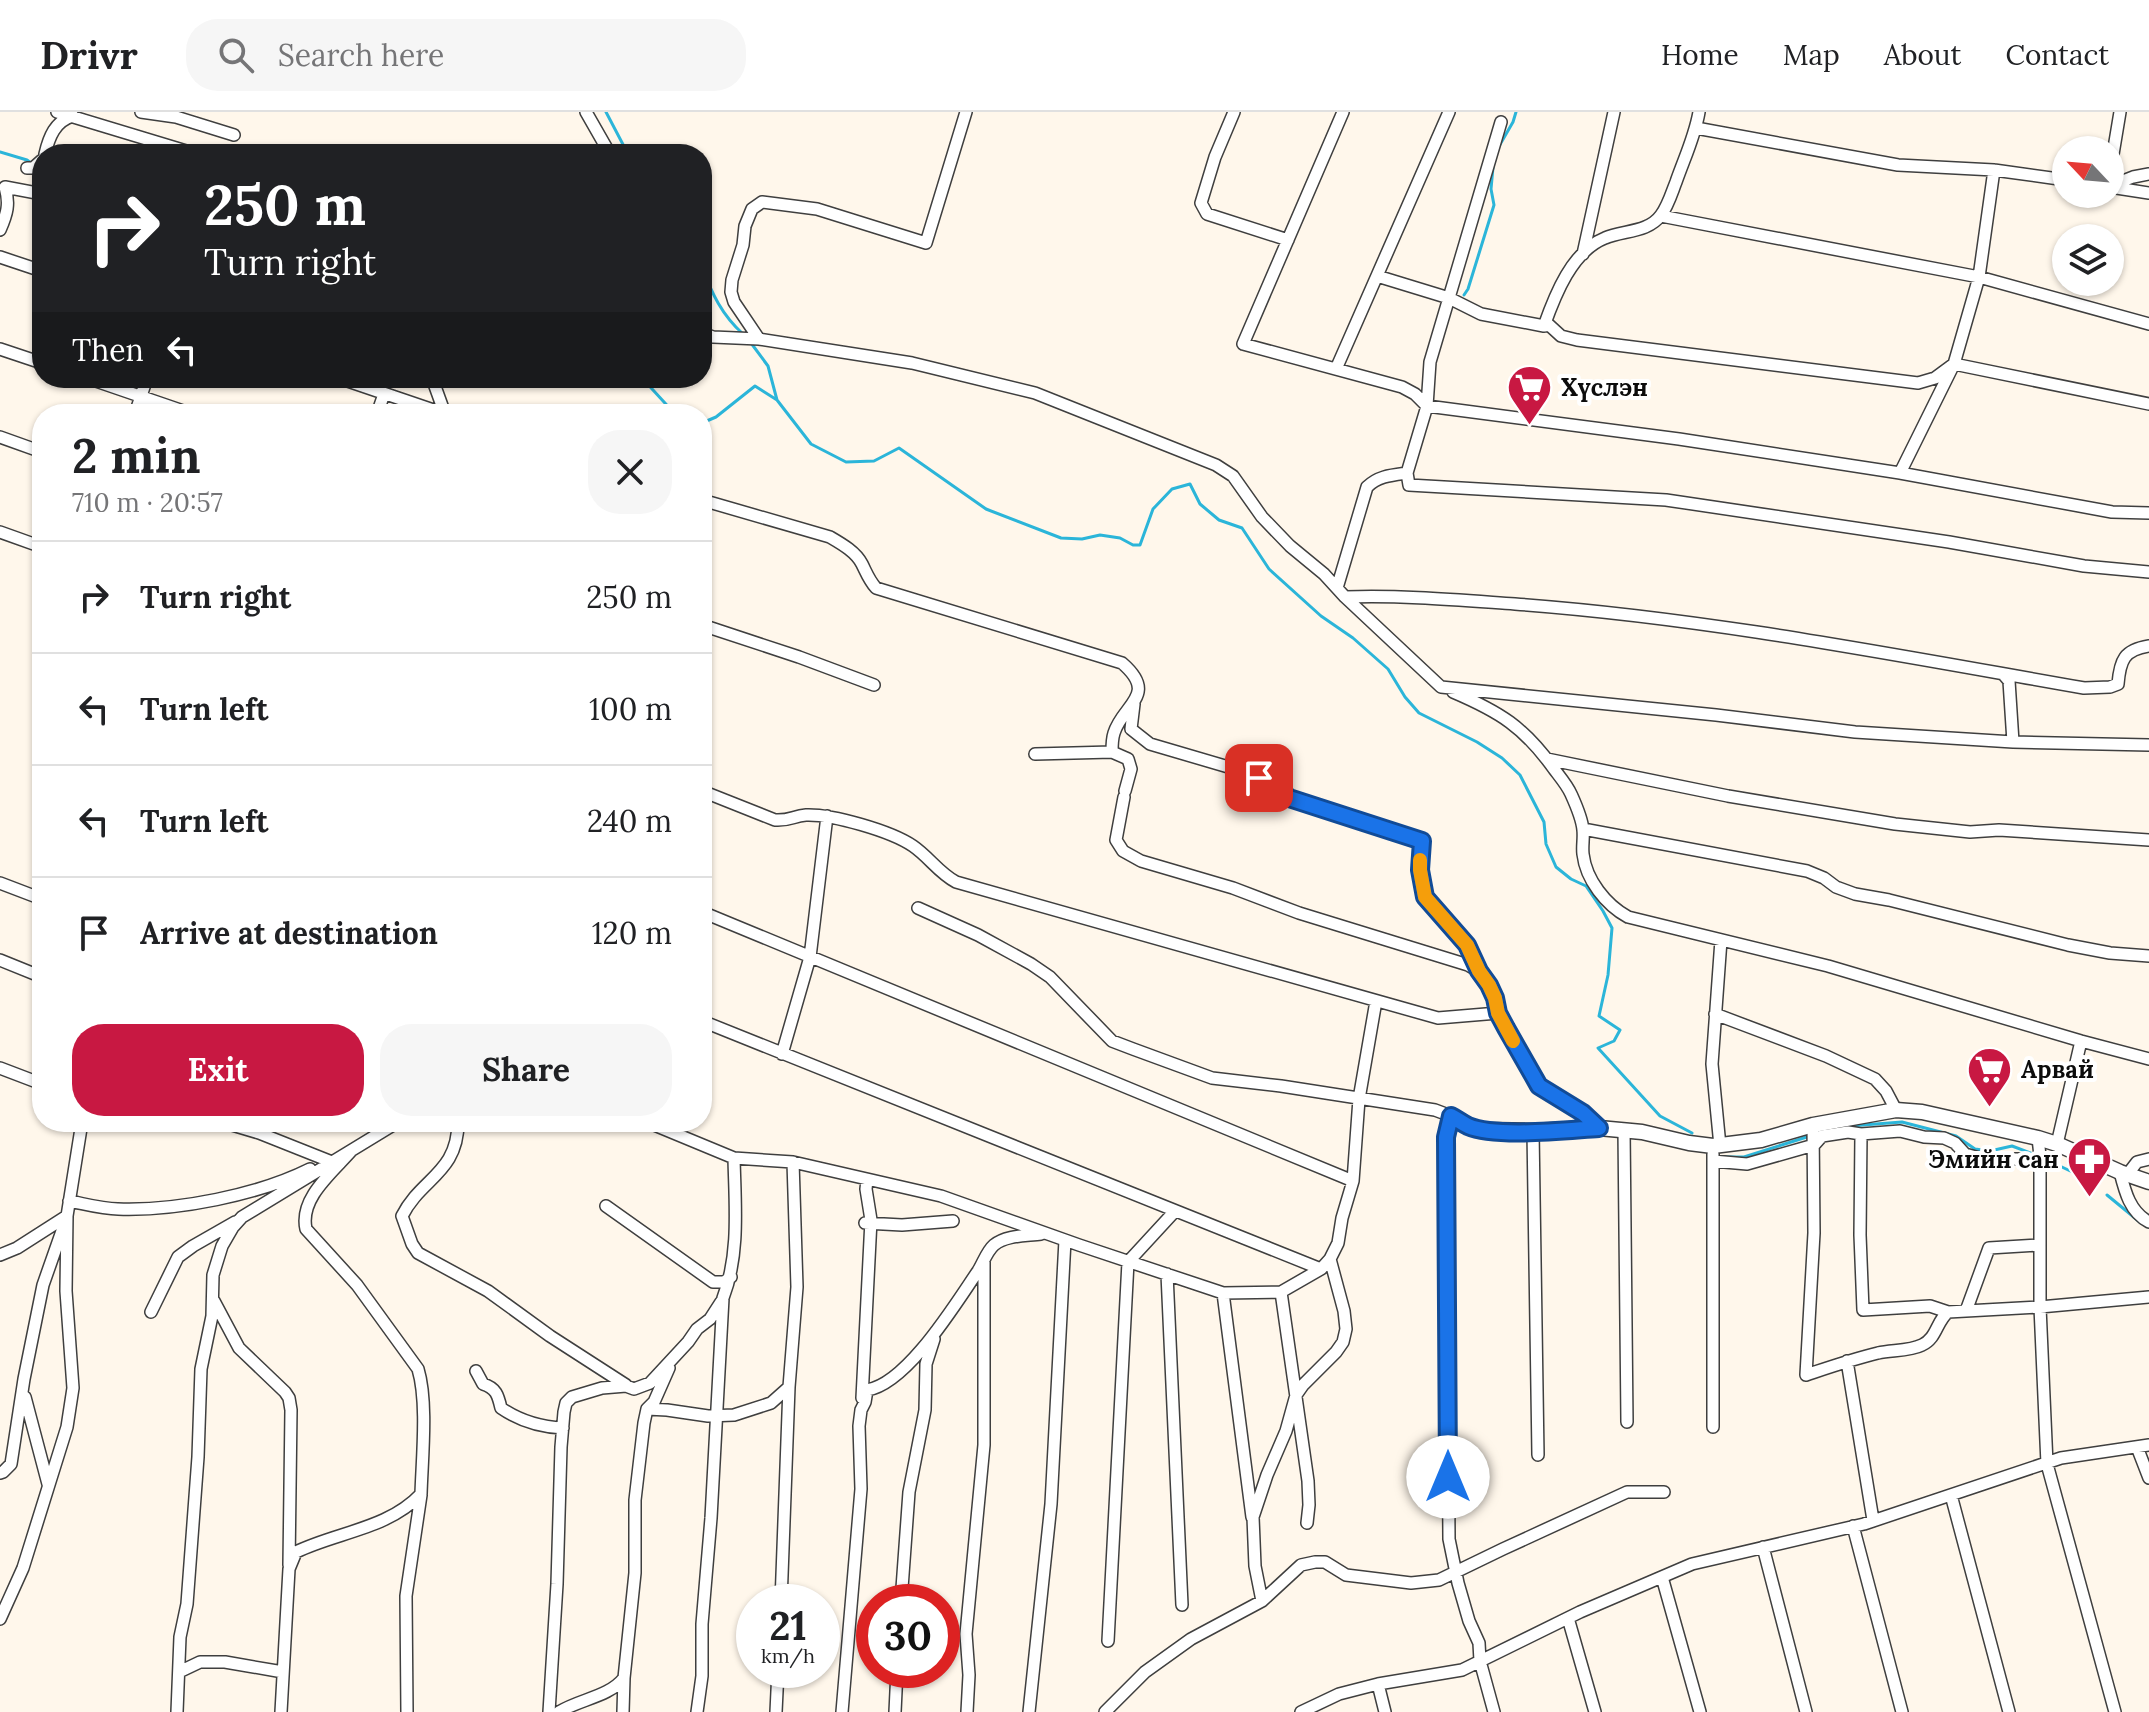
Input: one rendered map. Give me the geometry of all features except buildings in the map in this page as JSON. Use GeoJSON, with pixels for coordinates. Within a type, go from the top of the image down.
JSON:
{"type":"FeatureCollection","features":[{"type":"Feature","properties":{"kind":"street"},"geometry":{"type":"LineString","coordinates":[[57,112],[164,144]]}},
{"type":"Feature","properties":{"kind":"street"},"geometry":{"type":"LineString","coordinates":[[141,112],[176,117],[234,135]]}},
{"type":"Feature","properties":{"kind":"street"},"geometry":{"type":"LineString","coordinates":[[586,112],[604,144]]}},
{"type":"Feature","properties":{"kind":"street"},"geometry":{"type":"LineString","coordinates":[[759,339],[734,302],[731,292],[745,226],[752,209],[762,202],[817,209],[926,243],[966,112]]}},
{"type":"Feature","properties":{"kind":"street"},"geometry":{"type":"LineString","coordinates":[[1234,112],[1215,157],[1201,203],[1207,214],[1288,240]]}},
{"type":"Feature","properties":{"kind":"street"},"geometry":{"type":"LineString","coordinates":[[1343,112],[1243,344],[1402,387],[1427,406],[1679,439],[1900,473],[2112,512],[2149,513]]}},
{"type":"Feature","properties":{"kind":"street"},"geometry":{"type":"LineString","coordinates":[[1336,369],[1449,112]]}},
{"type":"Feature","properties":{"kind":"street"},"geometry":{"type":"LineString","coordinates":[[1583,254],[1614,112]]}},
{"type":"Feature","properties":{"kind":"street"},"geometry":{"type":"LineString","coordinates":[[1544,326],[1553,300],[1583,254],[1604,238],[1639,229],[1661,216],[1696,128],[1699,112]]}},
{"type":"Feature","properties":{"kind":"street"},"geometry":{"type":"LineString","coordinates":[[2116,136],[2120,112]]}},
{"type":"Feature","properties":{"kind":"street"},"geometry":{"type":"LineString","coordinates":[[49,144],[58,124],[73,116]]}},
{"type":"Feature","properties":{"kind":"street"},"geometry":{"type":"LineString","coordinates":[[1501,122],[1430,362],[1427,406],[1407,473],[1409,485],[1666,500],[1949,542],[2084,566],[2149,572]]}},
{"type":"Feature","properties":{"kind":"street"},"geometry":{"type":"LineString","coordinates":[[1696,128],[1898,165],[1994,170],[2052,178]]}},
{"type":"Feature","properties":{"kind":"street"},"geometry":{"type":"LineString","coordinates":[[27,168],[32,168]]}},
{"type":"Feature","properties":{"kind":"street"},"geometry":{"type":"LineString","coordinates":[[1900,473],[1954,364],[1979,277],[1994,170]]}},
{"type":"Feature","properties":{"kind":"street"},"geometry":{"type":"LineString","coordinates":[[2124,181],[2149,174]]}},
{"type":"Feature","properties":{"kind":"street"},"geometry":{"type":"LineString","coordinates":[[0,230],[8,211],[5,187],[32,192]]}},
{"type":"Feature","properties":{"kind":"street"},"geometry":{"type":"LineString","coordinates":[[2124,189],[2149,193]]}},
{"type":"Feature","properties":{"kind":"street"},"geometry":{"type":"LineString","coordinates":[[1661,216],[1979,277],[2149,324]]}},
{"type":"Feature","properties":{"kind":"street"},"geometry":{"type":"LineString","coordinates":[[0,257],[32,268]]}},
{"type":"Feature","properties":{"kind":"street"},"geometry":{"type":"LineString","coordinates":[[1377,276],[1449,298],[1481,314],[1549,325],[1561,336],[1577,340],[1918,383],[1935,378],[1954,364],[2149,404]]}},
{"type":"Feature","properties":{"kind":"street"},"geometry":{"type":"LineString","coordinates":[[712,335],[759,339],[912,363],[1035,393],[1216,465],[1233,476],[1262,517],[1290,546],[1324,574],[1441,687],[1487,706],[1528,736],[1570,791],[1583,829],[1583,857],[1592,881],[1615,910],[1628,917],[1828,966],[2149,1059]]}},
{"type":"Feature","properties":{"kind":"street"},"geometry":{"type":"LineString","coordinates":[[0,349],[32,360]]}},
{"type":"Feature","properties":{"kind":"street"},"geometry":{"type":"LineString","coordinates":[[117,388],[164,404]]}},
{"type":"Feature","properties":{"kind":"street"},"geometry":{"type":"LineString","coordinates":[[138,404],[144,388]]}},
{"type":"Feature","properties":{"kind":"street"},"geometry":{"type":"LineString","coordinates":[[367,388],[414,404]]}},
{"type":"Feature","properties":{"kind":"street"},"geometry":{"type":"LineString","coordinates":[[380,404],[384,394]]}},
{"type":"Feature","properties":{"kind":"street"},"geometry":{"type":"LineString","coordinates":[[0,437],[32,448]]}},
{"type":"Feature","properties":{"kind":"street"},"geometry":{"type":"LineString","coordinates":[[1341,592],[1367,487],[1374,480],[1407,473]]}},
{"type":"Feature","properties":{"kind":"street"},"geometry":{"type":"LineString","coordinates":[[712,503],[830,537],[848,548],[861,562],[868,580],[876,588],[1122,663],[1134,674],[1138,685],[1131,729],[1150,744],[1242,771],[1275,785],[1289,798],[1422,841],[1420,870],[1425,897],[1467,945],[1495,998],[1498,1013],[1539,1086],[1583,1113],[1599,1128]]}},
{"type":"Feature","properties":{"kind":"street"},"geometry":{"type":"LineString","coordinates":[[0,532],[32,543]]}},
{"type":"Feature","properties":{"kind":"street"},"geometry":{"type":"LineString","coordinates":[[1341,592],[1603,611],[1776,633],[2084,688],[2118,684],[2120,666],[2125,656],[2134,649],[2149,646]]}},
{"type":"Feature","properties":{"kind":"street"},"geometry":{"type":"LineString","coordinates":[[712,628],[874,685]]}},
{"type":"Feature","properties":{"kind":"street"},"geometry":{"type":"LineString","coordinates":[[2003,674],[2009,681],[2013,742]]}},
{"type":"Feature","properties":{"kind":"street"},"geometry":{"type":"LineString","coordinates":[[1441,687],[1855,732],[2013,742],[2149,745]]}},
{"type":"Feature","properties":{"kind":"street"},"geometry":{"type":"LineString","coordinates":[[1112,752],[1114,730],[1134,703]]}},
{"type":"Feature","properties":{"kind":"street"},"geometry":{"type":"LineString","coordinates":[[1035,754],[1112,752],[1128,759],[1131,769],[1116,840],[1123,851],[1141,861],[1233,888],[1299,913],[1479,971]]}},
{"type":"Feature","properties":{"kind":"street"},"geometry":{"type":"LineString","coordinates":[[1547,759],[1728,796],[1895,824],[1970,832],[1999,830],[2149,840]]}},
{"type":"Feature","properties":{"kind":"street"},"geometry":{"type":"LineString","coordinates":[[712,795],[775,820],[787,821],[801,815],[827,816],[899,838],[916,848],[946,877],[956,882],[1376,1001],[1438,1018],[1498,1013]]}},
{"type":"Feature","properties":{"kind":"street"},"geometry":{"type":"LineString","coordinates":[[782,1054],[810,957],[827,816]]}},
{"type":"Feature","properties":{"kind":"street"},"geometry":{"type":"LineString","coordinates":[[1583,829],[1807,871],[1855,894],[2068,945],[2149,956]]}},
{"type":"Feature","properties":{"kind":"street"},"geometry":{"type":"LineString","coordinates":[[0,883],[32,895]]}},
{"type":"Feature","properties":{"kind":"street"},"geometry":{"type":"LineString","coordinates":[[918,908],[978,935],[1050,977],[1112,1041],[1212,1078],[1435,1110],[1468,1126],[1485,1130],[1624,1130],[1689,1143],[1747,1164],[1814,1145],[1822,1136],[1900,1131],[1944,1138],[1955,1143],[1965,1154],[1983,1159],[2024,1159],[2040,1165]]}},
{"type":"Feature","properties":{"kind":"street"},"geometry":{"type":"LineString","coordinates":[[712,916],[1353,1181]]}},
{"type":"Feature","properties":{"kind":"street"},"geometry":{"type":"LineString","coordinates":[[1713,1427],[1715,1151],[1712,1064],[1721,940]]}},
{"type":"Feature","properties":{"kind":"street"},"geometry":{"type":"LineString","coordinates":[[0,960],[32,973]]}},
{"type":"Feature","properties":{"kind":"street"},"geometry":{"type":"LineString","coordinates":[[671,1132],[734,1158],[793,1162],[941,1196],[1223,1293],[1281,1292],[1321,1269],[1338,1243],[1353,1181],[1359,1099],[1376,1001]]}},
{"type":"Feature","properties":{"kind":"street"},"geometry":{"type":"LineString","coordinates":[[1715,1014],[1826,1056],[1875,1079],[1896,1110]]}},
{"type":"Feature","properties":{"kind":"street"},"geometry":{"type":"LineString","coordinates":[[712,1025],[1321,1269]]}},
{"type":"Feature","properties":{"kind":"street"},"geometry":{"type":"LineString","coordinates":[[2057,1144],[2081,1041]]}},
{"type":"Feature","properties":{"kind":"street"},"geometry":{"type":"LineString","coordinates":[[0,1068],[32,1080]]}},
{"type":"Feature","properties":{"kind":"street"},"geometry":{"type":"LineString","coordinates":[[1715,1151],[1813,1125],[1896,1110],[1922,1112],[2038,1138],[2149,1182]]}},
{"type":"Feature","properties":{"kind":"street"},"geometry":{"type":"LineString","coordinates":[[1451,1116],[1446,1137],[1449,1539],[1469,1621],[1479,1643],[1480,1661],[1494,1712]]}},
{"type":"Feature","properties":{"kind":"street"},"geometry":{"type":"LineString","coordinates":[[1813,1125],[1814,1233],[1806,1375],[1882,1352],[1921,1346],[1935,1336],[1940,1318],[1948,1312]]}},
{"type":"Feature","properties":{"kind":"street"},"geometry":{"type":"LineString","coordinates":[[1624,1130],[1627,1422]]}},
{"type":"Feature","properties":{"kind":"street"},"geometry":{"type":"LineString","coordinates":[[1533,1131],[1538,1455]]}},
{"type":"Feature","properties":{"kind":"street"},"geometry":{"type":"LineString","coordinates":[[0,1619],[23,1568],[67,1427],[73,1388],[66,1291],[67,1216],[80,1132]]}},
{"type":"Feature","properties":{"kind":"street"},"geometry":{"type":"LineString","coordinates":[[256,1132],[330,1161]]}},
{"type":"Feature","properties":{"kind":"street"},"geometry":{"type":"LineString","coordinates":[[69,1201],[116,1209],[160,1208],[241,1195],[330,1161],[382,1132]]}},
{"type":"Feature","properties":{"kind":"street"},"geometry":{"type":"LineString","coordinates":[[457,1132],[452,1156],[428,1186],[410,1201],[402,1216],[418,1253],[488,1291],[550,1336],[630,1387],[650,1406],[717,1417],[734,1415],[771,1403],[789,1387]]}},
{"type":"Feature","properties":{"kind":"street"},"geometry":{"type":"LineString","coordinates":[[1861,1134],[1863,1310],[1930,1306],[1948,1312],[2149,1297]]}},
{"type":"Feature","properties":{"kind":"street"},"geometry":{"type":"LineString","coordinates":[[2038,1138],[2040,1307],[2047,1464],[2115,1712]]}},
{"type":"Feature","properties":{"kind":"street"},"geometry":{"type":"LineString","coordinates":[[352,1150],[313,1195],[304,1217],[306,1229],[357,1285],[418,1369],[422,1382],[421,1494],[406,1596],[407,1712]]}},
{"type":"Feature","properties":{"kind":"street"},"geometry":{"type":"LineString","coordinates":[[549,1712],[566,1403],[572,1397],[602,1388],[650,1383],[697,1329],[710,1319],[731,1277],[736,1228],[734,1158]]}},
{"type":"Feature","properties":{"kind":"street"},"geometry":{"type":"LineString","coordinates":[[2123,1174],[2137,1162],[2149,1159]]}},
{"type":"Feature","properties":{"kind":"street"},"geometry":{"type":"LineString","coordinates":[[151,1312],[178,1257],[330,1161]]}},
{"type":"Feature","properties":{"kind":"street"},"geometry":{"type":"LineString","coordinates":[[782,1584],[789,1387],[797,1287],[793,1162]]}},
{"type":"Feature","properties":{"kind":"street"},"geometry":{"type":"LineString","coordinates":[[2123,1174],[2129,1203],[2149,1222]]}},
{"type":"Feature","properties":{"kind":"street"},"geometry":{"type":"LineString","coordinates":[[842,1712],[861,1489],[859,1426],[867,1180]]}},
{"type":"Feature","properties":{"kind":"street"},"geometry":{"type":"LineString","coordinates":[[606,1206],[713,1282],[724,1282],[731,1277]]}},
{"type":"Feature","properties":{"kind":"street"},"geometry":{"type":"LineString","coordinates":[[1108,1641],[1128,1262],[1175,1211]]}},
{"type":"Feature","properties":{"kind":"street"},"geometry":{"type":"LineString","coordinates":[[0,1255],[17,1248],[67,1216]]}},
{"type":"Feature","properties":{"kind":"street"},"geometry":{"type":"LineString","coordinates":[[0,1473],[11,1464],[43,1285],[67,1216]]}},
{"type":"Feature","properties":{"kind":"street"},"geometry":{"type":"LineString","coordinates":[[177,1712],[180,1637],[187,1604],[198,1457],[201,1369],[214,1301],[213,1275],[222,1246],[242,1217]]}},
{"type":"Feature","properties":{"kind":"street"},"geometry":{"type":"LineString","coordinates":[[868,1223],[902,1225],[953,1221]]}},
{"type":"Feature","properties":{"kind":"street"},"geometry":{"type":"LineString","coordinates":[[861,1410],[867,1390],[878,1389],[903,1368],[942,1324],[984,1262],[990,1247],[1003,1239],[1045,1233]]}},
{"type":"Feature","properties":{"kind":"street"},"geometry":{"type":"LineString","coordinates":[[1029,1712],[1051,1504],[1065,1240]]}},
{"type":"Feature","properties":{"kind":"street"},"geometry":{"type":"LineString","coordinates":[[1966,1311],[1989,1248],[2040,1245]]}},
{"type":"Feature","properties":{"kind":"street"},"geometry":{"type":"LineString","coordinates":[[1253,1517],[1286,1431],[1296,1395],[1343,1342],[1346,1329],[1344,1311],[1330,1259]]}},
{"type":"Feature","properties":{"kind":"street"},"geometry":{"type":"LineString","coordinates":[[967,1712],[969,1675],[966,1634],[984,1445],[984,1262]]}},
{"type":"Feature","properties":{"kind":"street"},"geometry":{"type":"LineString","coordinates":[[1167,1274],[1182,1605]]}},
{"type":"Feature","properties":{"kind":"street"},"geometry":{"type":"LineString","coordinates":[[1281,1292],[1308,1481],[1307,1523]]}},
{"type":"Feature","properties":{"kind":"street"},"geometry":{"type":"LineString","coordinates":[[1223,1293],[1253,1517],[1255,1566],[1262,1601]]}},
{"type":"Feature","properties":{"kind":"street"},"geometry":{"type":"LineString","coordinates":[[697,1712],[702,1676],[703,1603],[723,1298]]}},
{"type":"Feature","properties":{"kind":"street"},"geometry":{"type":"LineString","coordinates":[[214,1301],[239,1348],[289,1398],[291,1410],[289,1569],[281,1712]]}},
{"type":"Feature","properties":{"kind":"street"},"geometry":{"type":"LineString","coordinates":[[902,1584],[909,1492],[925,1410],[926,1364],[942,1324]]}},
{"type":"Feature","properties":{"kind":"street"},"geometry":{"type":"LineString","coordinates":[[623,1712],[635,1573],[635,1500],[650,1406],[675,1355]]}},
{"type":"Feature","properties":{"kind":"street"},"geometry":{"type":"LineString","coordinates":[[1847,1361],[1873,1520]]}},
{"type":"Feature","properties":{"kind":"street"},"geometry":{"type":"LineString","coordinates":[[476,1371],[483,1384],[492,1387],[497,1394],[501,1408],[512,1416],[543,1427],[563,1428]]}},
{"type":"Feature","properties":{"kind":"street"},"geometry":{"type":"LineString","coordinates":[[23,1390],[48,1485]]}},
{"type":"Feature","properties":{"kind":"street"},"geometry":{"type":"LineString","coordinates":[[1301,1712],[1339,1694],[1462,1670],[1568,1618],[1692,1564],[1853,1526],[2061,1458],[2143,1446],[2149,1478]]}},
{"type":"Feature","properties":{"kind":"street"},"geometry":{"type":"LineString","coordinates":[[1105,1712],[1145,1672],[1191,1639],[1262,1601],[1301,1565],[1325,1562],[1346,1575],[1411,1583],[1439,1580],[1627,1492],[1664,1492]]}},
{"type":"Feature","properties":{"kind":"street"},"geometry":{"type":"LineString","coordinates":[[289,1569],[296,1552],[383,1521],[402,1512],[421,1494]]}},
{"type":"Feature","properties":{"kind":"street"},"geometry":{"type":"LineString","coordinates":[[1951,1495],[2009,1712]]}},
{"type":"Feature","properties":{"kind":"street"},"geometry":{"type":"LineString","coordinates":[[1853,1526],[1902,1712]]}},
{"type":"Feature","properties":{"kind":"street"},"geometry":{"type":"LineString","coordinates":[[1763,1547],[1806,1712]]}},
{"type":"Feature","properties":{"kind":"street"},"geometry":{"type":"LineString","coordinates":[[1662,1577],[1700,1712]]}},
{"type":"Feature","properties":{"kind":"street"},"geometry":{"type":"LineString","coordinates":[[1568,1618],[1595,1712]]}},
{"type":"Feature","properties":{"kind":"street"},"geometry":{"type":"LineString","coordinates":[[179,1672],[200,1662],[238,1664],[283,1672]]}},
{"type":"Feature","properties":{"kind":"street"},"geometry":{"type":"LineString","coordinates":[[559,1712],[578,1701],[616,1688],[624,1678]]}},
{"type":"Feature","properties":{"kind":"street"},"geometry":{"type":"LineString","coordinates":[[1378,1684],[1385,1712]]}},
{"type":"Feature","properties":{"kind":"street"},"geometry":{"type":"LineString","coordinates":[[776,1712],[777,1688]]}},
{"type":"Feature","properties":{"kind":"street"},"geometry":{"type":"LineString","coordinates":[[895,1712],[896,1688]]}},
{"type":"Feature","properties":{"kind":"waterway"},"geometry":{"type":"LineString","coordinates":[[606,112],[623,144]]}},
{"type":"Feature","properties":{"kind":"waterway"},"geometry":{"type":"LineString","coordinates":[[1498,148],[1516,112]]}},
{"type":"Feature","properties":{"kind":"waterway"},"geometry":{"type":"LineString","coordinates":[[0,152],[32,164]]}},
{"type":"Feature","properties":{"kind":"waterway"},"geometry":{"type":"LineString","coordinates":[[1464,295],[1494,205],[1491,189],[1493,167]]}},
{"type":"Feature","properties":{"kind":"waterway"},"geometry":{"type":"LineString","coordinates":[[712,290],[718,304],[743,334]]}},
{"type":"Feature","properties":{"kind":"waterway"},"geometry":{"type":"LineString","coordinates":[[751,343],[768,366],[777,400]]}},
{"type":"Feature","properties":{"kind":"waterway"},"geometry":{"type":"LineString","coordinates":[[712,419],[755,386],[777,400],[811,444],[846,462],[874,461],[899,448],[986,509],[1061,538],[1082,539],[1100,535],[1140,545],[1153,509],[1172,489],[1190,484],[1200,504],[1219,520],[1242,528],[1269,569],[1321,616],[1353,638],[1388,669],[1419,713],[1477,742],[1502,758],[1520,775],[1544,822],[1546,844],[1556,867],[1586,886],[1612,928],[1608,975],[1599,1016],[1620,1030],[1614,1041],[1598,1048],[1660,1116],[1692,1133]]}},
{"type":"Feature","properties":{"kind":"waterway"},"geometry":{"type":"LineString","coordinates":[[651,388],[666,404]]}},
{"type":"Feature","properties":{"kind":"waterway"},"geometry":{"type":"LineString","coordinates":[[1829,1130],[1902,1122],[1956,1136],[1975,1149],[1990,1151],[2012,1146],[2036,1155]]}},
{"type":"Feature","properties":{"kind":"waterway"},"geometry":{"type":"LineString","coordinates":[[1725,1157],[1744,1157],[1810,1136]]}},
{"type":"Feature","properties":{"kind":"waterway"},"geometry":{"type":"LineString","coordinates":[[2043,1158],[2085,1178]]}},
{"type":"Feature","properties":{"kind":"waterway"},"geometry":{"type":"LineString","coordinates":[[2107,1195],[2141,1223]]}},
{"type":"Feature","properties":{"kind":"slow traffic"},"geometry":{"type":"LineString","coordinates":[[1420,860],[1425,897],[1467,945],[1489,985],[1498,1013],[1513,1041]]}},
{"type":"Feature","properties":{"kind":"place","name":"Хүслэн"},"geometry":{"type":"Point","coordinates":[1530,426]}},
{"type":"Feature","properties":{"kind":"place","name":"Арвай"},"geometry":{"type":"Point","coordinates":[1990,1108]}},
{"type":"Feature","properties":{"kind":"place","name":"Эмийн сан"},"geometry":{"type":"Point","coordinates":[2090,1198]}},
{"type":"Feature","properties":{"kind":"route"},"geometry":{"type":"LineString","coordinates":[[1259,778],[1275,785],[1289,798],[1422,841],[1420,870],[1425,897],[1467,945],[1495,998],[1498,1013],[1539,1086],[1583,1113],[1599,1128],[1485,1130],[1468,1126],[1451,1116],[1446,1137],[1448,1477]]}}]}
